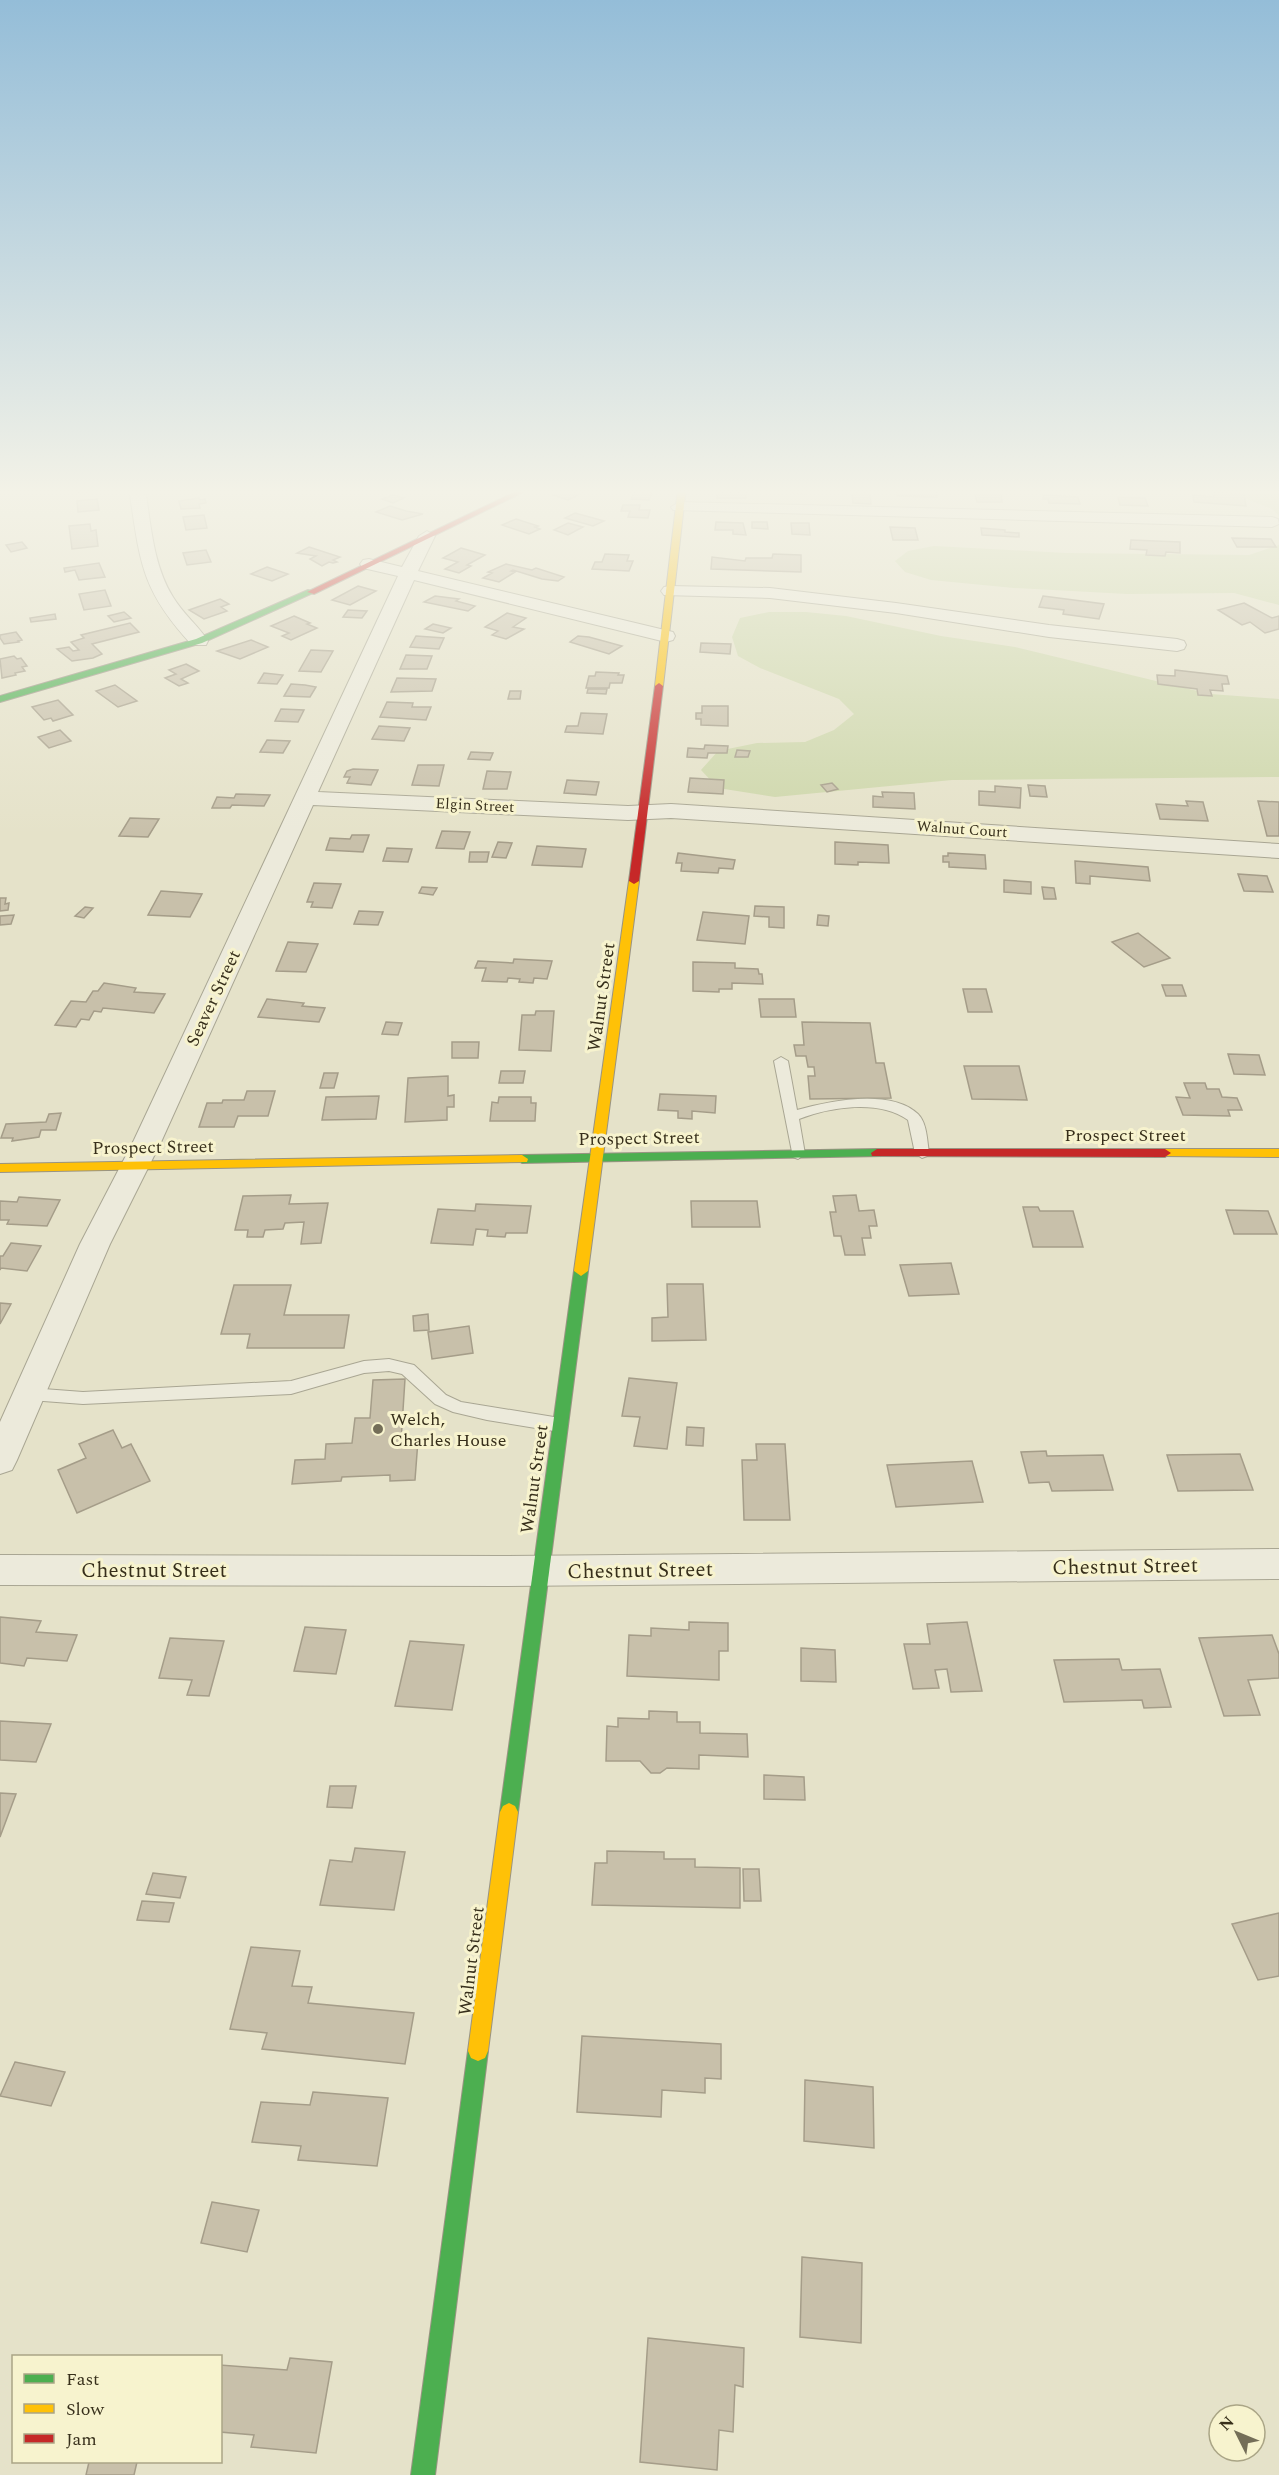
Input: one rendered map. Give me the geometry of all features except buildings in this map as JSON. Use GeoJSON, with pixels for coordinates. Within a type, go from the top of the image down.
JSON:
{"type":"FeatureCollection","features":[{"type":"Feature","properties":{"kind":"street"},"geometry":{"type":"LineString","coordinates":[[169,604],[181,622],[199,641]]}},
{"type":"Feature","properties":{"kind":"street"},"geometry":{"type":"LineString","coordinates":[[0,699],[199,641],[282,604]]}},
{"type":"Feature","properties":{"kind":"street","name":"Seaver Street"},"geometry":{"type":"LineString","coordinates":[[0,1460],[95,1244],[135,1165],[394,604]]}},
{"type":"Feature","properties":{"kind":"street"},"geometry":{"type":"LineString","coordinates":[[533,604],[666,636]]}},
{"type":"Feature","properties":{"kind":"street","name":"Walnut Street"},"geometry":{"type":"LineString","coordinates":[[423,2475],[540,1571],[644,812],[669,604]]}},
{"type":"Feature","properties":{"kind":"street"},"geometry":{"type":"LineString","coordinates":[[858,604],[1049,631],[1177,645]]}},
{"type":"Feature","properties":{"kind":"street","name":"Elgin Street"},"geometry":{"type":"LineString","coordinates":[[305,798],[644,812]]}},
{"type":"Feature","properties":{"kind":"street","name":"Walnut Court"},"geometry":{"type":"LineString","coordinates":[[644,812],[671,811],[850,821],[1279,851]]}},
{"type":"Feature","properties":{"kind":"street","name":"Prospect Street"},"geometry":{"type":"LineString","coordinates":[[0,1168],[798,1154],[1279,1153]]}},
{"type":"Feature","properties":{"kind":"street","name":"Chestnut Street"},"geometry":{"type":"LineString","coordinates":[[0,1570],[540,1571],[1279,1564]]}},
{"type":"Feature","properties":{"kind":"lane"},"geometry":{"type":"LineString","coordinates":[[781,1061],[798,1154]]}},
{"type":"Feature","properties":{"kind":"lane"},"geometry":{"type":"LineString","coordinates":[[791,1116],[813,1107],[828,1105],[872,1104],[892,1107],[915,1119],[922,1153]]}},
{"type":"Feature","properties":{"kind":"lane"},"geometry":{"type":"LineString","coordinates":[[30,1394],[83,1398],[271,1389],[302,1386],[373,1364],[402,1367],[418,1376],[430,1392],[446,1403],[560,1425]]}},
{"type":"Feature","properties":{"kind":"green space"},"geometry":{"type":"Polygon","coordinates":[[[769,612],[806,612],[846,616],[941,636],[1015,647],[1210,694],[1279,699],[1279,777],[952,780],[775,797],[718,788],[701,770],[718,751],[757,743],[805,742],[834,730],[854,714],[839,699],[760,668],[738,656],[732,637],[740,618],[769,612]]]}},
{"type":"Feature","properties":{"kind":"traffic: fast"},"geometry":{"type":"LineString","coordinates":[[0,699],[199,641],[285,604]]}},
{"type":"Feature","properties":{"kind":"traffic: fast"},"geometry":{"type":"LineString","coordinates":[[522,1159],[877,1153]]}},
{"type":"Feature","properties":{"kind":"traffic: fast"},"geometry":{"type":"LineString","coordinates":[[509,1812],[581,1271]]}},
{"type":"Feature","properties":{"kind":"traffic: fast"},"geometry":{"type":"LineString","coordinates":[[423,2475],[478,2051]]}},
{"type":"Feature","properties":{"kind":"traffic: slow"},"geometry":{"type":"LineString","coordinates":[[659,686],[669,604]]}},
{"type":"Feature","properties":{"kind":"traffic: slow"},"geometry":{"type":"LineString","coordinates":[[581,1271],[634,881]]}},
{"type":"Feature","properties":{"kind":"traffic: slow"},"geometry":{"type":"LineString","coordinates":[[1165,1153],[1279,1153]]}},
{"type":"Feature","properties":{"kind":"traffic: slow"},"geometry":{"type":"LineString","coordinates":[[0,1168],[522,1159]]}},
{"type":"Feature","properties":{"kind":"traffic: slow"},"geometry":{"type":"LineString","coordinates":[[478,2051],[509,1812]]}},
{"type":"Feature","properties":{"kind":"traffic: jam"},"geometry":{"type":"LineString","coordinates":[[634,881],[659,686]]}},
{"type":"Feature","properties":{"kind":"traffic: jam"},"geometry":{"type":"LineString","coordinates":[[877,1153],[1165,1153]]}},
{"type":"Feature","properties":{"kind":"place","name":"Welch, Charles House"},"geometry":{"type":"Point","coordinates":[378,1429]}}]}
